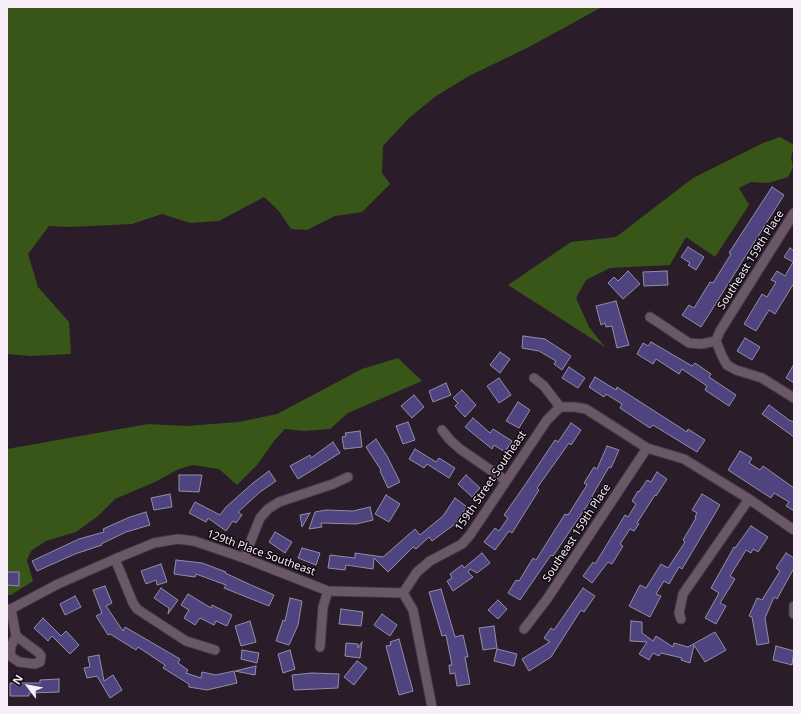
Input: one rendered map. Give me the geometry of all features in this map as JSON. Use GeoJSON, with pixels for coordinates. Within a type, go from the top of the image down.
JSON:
{"type":"FeatureCollection","features":[{"type":"Feature","properties":{"kind":"street","name":"Southeast 159th Place"},"geometry":{"type":"LineString","coordinates":[[716,341],[720,331],[794,213]]}},
{"type":"Feature","properties":{"kind":"street"},"geometry":{"type":"LineString","coordinates":[[650,317],[689,342],[701,344],[716,341],[727,365],[736,370],[762,378],[794,398]]}},
{"type":"Feature","properties":{"kind":"street"},"geometry":{"type":"LineString","coordinates":[[534,378],[544,386],[560,407],[586,409],[647,448],[684,459],[749,499],[794,530]]}},
{"type":"Feature","properties":{"kind":"street","name":"159th Street Southeast"},"geometry":{"type":"LineString","coordinates":[[403,593],[417,572],[430,562],[462,544],[470,535],[547,420],[560,407]]}},
{"type":"Feature","properties":{"kind":"street"},"geometry":{"type":"LineString","coordinates":[[442,430],[460,449],[506,480]]}},
{"type":"Feature","properties":{"kind":"street","name":"Southeast 159th Place"},"geometry":{"type":"LineString","coordinates":[[524,629],[547,599],[647,448]]}},
{"type":"Feature","properties":{"kind":"street"},"geometry":{"type":"LineString","coordinates":[[244,558],[260,518],[268,509],[279,502],[333,484],[348,477]]}},
{"type":"Feature","properties":{"kind":"street"},"geometry":{"type":"LineString","coordinates":[[681,619],[679,613],[684,594],[749,499]]}},
{"type":"Feature","properties":{"kind":"street","name":"129th Place Southeast"},"geometry":{"type":"LineString","coordinates":[[9,609],[58,584],[115,559],[154,543],[178,539],[194,541],[244,558],[328,591],[403,593]]}},
{"type":"Feature","properties":{"kind":"street"},"geometry":{"type":"LineString","coordinates":[[115,559],[133,603],[137,609],[186,641],[215,650]]}},
{"type":"Feature","properties":{"kind":"street"},"geometry":{"type":"LineString","coordinates":[[320,647],[323,607],[328,591]]}},
{"type":"Feature","properties":{"kind":"street"},"geometry":{"type":"LineString","coordinates":[[403,593],[413,610],[432,707]]}},
{"type":"Feature","properties":{"kind":"street"},"geometry":{"type":"LineString","coordinates":[[794,606],[794,614]]}},
{"type":"Feature","properties":{"kind":"street"},"geometry":{"type":"LineString","coordinates":[[9,609],[16,636]]}},
{"type":"Feature","properties":{"kind":"green space"},"geometry":{"type":"Polygon","coordinates":[[[7,7],[602,7],[529,47],[469,76],[436,96],[409,118],[383,146],[382,173],[390,184],[362,212],[335,216],[307,230],[291,229],[278,210],[264,197],[219,221],[190,223],[162,214],[132,224],[69,227],[49,226],[28,254],[38,287],[69,322],[71,354],[30,356],[7,354],[7,7]]]}},
{"type":"Feature","properties":{"kind":"green space"},"geometry":{"type":"Polygon","coordinates":[[[780,137],[794,145],[791,158],[793,167],[788,177],[768,183],[751,182],[739,188],[749,205],[715,257],[686,237],[670,265],[610,268],[586,280],[576,298],[589,327],[605,347],[508,285],[571,242],[616,237],[693,178],[763,143],[780,137]]]}},
{"type":"Feature","properties":{"kind":"green space"},"geometry":{"type":"Polygon","coordinates":[[[398,358],[422,381],[348,413],[330,429],[304,431],[285,429],[274,441],[257,465],[237,485],[219,469],[193,465],[179,469],[155,482],[115,499],[98,516],[76,532],[46,541],[31,551],[27,560],[33,581],[11,595],[7,595],[7,449],[148,424],[186,426],[239,422],[277,414],[362,369],[398,358]]]}},
{"type":"Feature","properties":{"kind":"building"},"geometry":{"type":"Polygon","coordinates":[[[772,187],[784,195],[701,327],[682,315],[689,305],[694,308],[710,282],[713,283],[731,254],[729,253],[772,187]]]}},
{"type":"Feature","properties":{"kind":"building"},"geometry":{"type":"Polygon","coordinates":[[[688,247],[704,257],[696,270],[688,265],[690,263],[681,257],[688,247]]]}},
{"type":"Feature","properties":{"kind":"building"},"geometry":{"type":"Polygon","coordinates":[[[790,248],[794,251],[794,283],[775,314],[769,310],[756,331],[744,324],[762,294],[767,297],[776,282],[771,280],[777,271],[785,276],[793,262],[784,257],[790,248]]]}},
{"type":"Feature","properties":{"kind":"building"},"geometry":{"type":"Polygon","coordinates":[[[628,271],[640,284],[623,299],[608,283],[614,277],[618,281],[628,271]]]}},
{"type":"Feature","properties":{"kind":"building"},"geometry":{"type":"Polygon","coordinates":[[[667,271],[668,285],[644,286],[643,272],[667,271]]]}},
{"type":"Feature","properties":{"kind":"building"},"geometry":{"type":"Polygon","coordinates":[[[616,301],[629,345],[617,348],[612,326],[606,327],[605,323],[601,325],[596,306],[616,301]]]}},
{"type":"Feature","properties":{"kind":"building"},"geometry":{"type":"Polygon","coordinates":[[[523,336],[545,339],[571,356],[562,370],[554,364],[556,361],[539,351],[522,348],[523,336]]]}},
{"type":"Feature","properties":{"kind":"building"},"geometry":{"type":"Polygon","coordinates":[[[745,338],[760,347],[752,360],[737,351],[745,338]]]}},
{"type":"Feature","properties":{"kind":"building"},"geometry":{"type":"Polygon","coordinates":[[[651,342],[692,366],[695,363],[711,374],[709,377],[736,395],[729,406],[705,390],[707,386],[682,369],[679,374],[656,359],[653,364],[637,354],[643,343],[648,346],[651,342]]]}},
{"type":"Feature","properties":{"kind":"building"},"geometry":{"type":"Polygon","coordinates":[[[500,352],[510,359],[500,373],[490,365],[500,352]]]}},
{"type":"Feature","properties":{"kind":"building"},"geometry":{"type":"Polygon","coordinates":[[[794,364],[794,383],[786,378],[794,364]]]}},
{"type":"Feature","properties":{"kind":"building"},"geometry":{"type":"Polygon","coordinates":[[[569,367],[585,378],[578,388],[562,378],[569,367]]]}},
{"type":"Feature","properties":{"kind":"building"},"geometry":{"type":"Polygon","coordinates":[[[595,377],[616,390],[617,387],[687,432],[688,429],[705,440],[697,452],[653,425],[650,428],[620,408],[622,404],[606,394],[604,397],[589,387],[595,377]]]}},
{"type":"Feature","properties":{"kind":"building"},"geometry":{"type":"Polygon","coordinates":[[[499,378],[511,395],[499,403],[487,386],[499,378]]]}},
{"type":"Feature","properties":{"kind":"building"},"geometry":{"type":"Polygon","coordinates":[[[446,383],[451,395],[433,402],[429,391],[446,383]]]}},
{"type":"Feature","properties":{"kind":"building"},"geometry":{"type":"Polygon","coordinates":[[[462,390],[476,405],[465,417],[455,406],[458,403],[453,398],[462,390]]]}},
{"type":"Feature","properties":{"kind":"building"},"geometry":{"type":"Polygon","coordinates":[[[414,395],[424,407],[412,418],[401,406],[414,395]]]}},
{"type":"Feature","properties":{"kind":"building"},"geometry":{"type":"Polygon","coordinates":[[[518,402],[530,410],[519,428],[506,421],[518,402]]]}},
{"type":"Feature","properties":{"kind":"building"},"geometry":{"type":"Polygon","coordinates":[[[769,405],[794,422],[794,437],[762,414],[769,405]]]}},
{"type":"Feature","properties":{"kind":"building"},"geometry":{"type":"Polygon","coordinates":[[[473,418],[490,433],[493,429],[512,441],[505,452],[494,445],[492,449],[465,427],[473,418]]]}},
{"type":"Feature","properties":{"kind":"building"},"geometry":{"type":"Polygon","coordinates":[[[408,422],[415,440],[403,444],[396,426],[408,422]]]}},
{"type":"Feature","properties":{"kind":"building"},"geometry":{"type":"Polygon","coordinates":[[[571,423],[581,430],[571,445],[569,443],[537,488],[539,490],[512,533],[509,531],[495,550],[484,542],[495,528],[499,531],[508,518],[504,515],[555,440],[558,442],[571,423]]]}},
{"type":"Feature","properties":{"kind":"building"},"geometry":{"type":"Polygon","coordinates":[[[360,431],[362,447],[344,449],[342,437],[346,436],[345,433],[360,431]]]}},
{"type":"Feature","properties":{"kind":"building"},"geometry":{"type":"Polygon","coordinates":[[[376,439],[387,456],[400,482],[388,488],[380,471],[381,470],[366,447],[376,439]]]}},
{"type":"Feature","properties":{"kind":"building"},"geometry":{"type":"Polygon","coordinates":[[[333,442],[340,453],[298,479],[290,466],[310,455],[311,458],[333,442]]]}},
{"type":"Feature","properties":{"kind":"building"},"geometry":{"type":"Polygon","coordinates":[[[607,446],[619,450],[611,468],[609,467],[592,496],[593,497],[553,556],[551,555],[520,600],[508,593],[516,580],[519,581],[533,558],[536,560],[565,514],[568,515],[587,485],[584,483],[594,467],[597,469],[607,446]]]}},
{"type":"Feature","properties":{"kind":"building"},"geometry":{"type":"Polygon","coordinates":[[[415,449],[436,462],[439,458],[455,468],[449,478],[427,464],[424,468],[409,459],[415,449]]]}},
{"type":"Feature","properties":{"kind":"building"},"geometry":{"type":"Polygon","coordinates":[[[740,451],[752,458],[749,463],[760,470],[763,466],[794,488],[794,511],[786,506],[789,502],[774,493],[771,498],[728,470],[740,451]]]}},
{"type":"Feature","properties":{"kind":"building"},"geometry":{"type":"Polygon","coordinates":[[[269,471],[276,481],[260,492],[238,512],[242,515],[236,523],[233,521],[226,531],[208,518],[206,522],[189,513],[195,502],[220,515],[226,507],[269,471]]]}},
{"type":"Feature","properties":{"kind":"building"},"geometry":{"type":"Polygon","coordinates":[[[657,472],[667,479],[637,523],[639,524],[634,531],[630,529],[620,544],[623,546],[612,564],[608,562],[592,583],[583,576],[593,562],[595,564],[625,515],[628,517],[636,504],[632,501],[638,491],[639,492],[647,480],[651,482],[657,472]]]}},
{"type":"Feature","properties":{"kind":"building"},"geometry":{"type":"Polygon","coordinates":[[[179,475],[202,475],[199,492],[179,491],[179,475]]]}},
{"type":"Feature","properties":{"kind":"building"},"geometry":{"type":"Polygon","coordinates":[[[466,475],[480,488],[472,497],[458,484],[466,475]]]}},
{"type":"Feature","properties":{"kind":"building"},"geometry":{"type":"Polygon","coordinates":[[[170,494],[172,507],[154,510],[151,498],[170,494]]]}},
{"type":"Feature","properties":{"kind":"building"},"geometry":{"type":"Polygon","coordinates":[[[702,494],[720,505],[682,569],[679,567],[669,584],[664,581],[656,594],[661,596],[650,617],[629,606],[640,585],[646,588],[661,564],[668,568],[685,542],[683,540],[696,518],[697,513],[692,510],[702,494]]]}},
{"type":"Feature","properties":{"kind":"building"},"geometry":{"type":"Polygon","coordinates":[[[386,495],[400,504],[389,522],[375,514],[386,495]]]}},
{"type":"Feature","properties":{"kind":"building"},"geometry":{"type":"Polygon","coordinates":[[[455,498],[467,507],[455,524],[432,541],[429,537],[416,549],[413,547],[388,572],[374,558],[373,569],[346,565],[345,570],[328,568],[330,555],[355,558],[355,553],[383,557],[415,529],[420,535],[443,516],[455,498]]]}},
{"type":"Feature","properties":{"kind":"building"},"geometry":{"type":"Polygon","coordinates":[[[370,507],[373,520],[356,524],[321,523],[322,527],[309,529],[315,512],[326,510],[353,511],[370,507]]]}},
{"type":"Feature","properties":{"kind":"building"},"geometry":{"type":"Polygon","coordinates":[[[146,512],[150,525],[126,532],[101,544],[102,545],[75,554],[37,571],[32,561],[79,539],[104,532],[103,529],[130,517],[146,512]]]}},
{"type":"Feature","properties":{"kind":"building"},"geometry":{"type":"Polygon","coordinates":[[[310,513],[302,527],[300,515],[310,513]]]}},
{"type":"Feature","properties":{"kind":"building"},"geometry":{"type":"Polygon","coordinates":[[[751,526],[768,537],[758,552],[753,549],[751,553],[746,550],[730,576],[735,579],[720,603],[726,606],[716,624],[705,618],[719,593],[711,588],[734,547],[735,548],[751,526]]]}},
{"type":"Feature","properties":{"kind":"building"},"geometry":{"type":"Polygon","coordinates":[[[275,532],[292,542],[285,553],[269,542],[275,532]]]}},
{"type":"Feature","properties":{"kind":"building"},"geometry":{"type":"Polygon","coordinates":[[[302,548],[320,553],[316,565],[298,558],[302,548]]]}},
{"type":"Feature","properties":{"kind":"building"},"geometry":{"type":"Polygon","coordinates":[[[482,553],[490,563],[477,573],[470,569],[468,572],[473,577],[453,591],[447,581],[452,578],[450,574],[462,565],[464,568],[482,553]]]}},
{"type":"Feature","properties":{"kind":"building"},"geometry":{"type":"Polygon","coordinates":[[[786,553],[794,558],[794,568],[777,599],[774,597],[765,618],[769,643],[757,645],[752,617],[749,616],[757,598],[762,600],[780,571],[776,568],[786,553]]]}},
{"type":"Feature","properties":{"kind":"building"},"geometry":{"type":"Polygon","coordinates":[[[176,560],[202,563],[226,572],[225,573],[274,595],[269,606],[224,588],[226,585],[196,574],[195,577],[174,574],[176,560]]]}},
{"type":"Feature","properties":{"kind":"building"},"geometry":{"type":"Polygon","coordinates":[[[161,564],[167,582],[157,585],[156,580],[146,584],[141,571],[161,564]]]}},
{"type":"Feature","properties":{"kind":"building"},"geometry":{"type":"Polygon","coordinates":[[[7,572],[19,572],[19,586],[7,585],[7,572]]]}},
{"type":"Feature","properties":{"kind":"building"},"geometry":{"type":"Polygon","coordinates":[[[105,586],[112,603],[106,606],[123,631],[125,627],[180,659],[178,663],[188,670],[186,673],[201,678],[202,672],[216,675],[234,671],[237,683],[207,690],[189,687],[189,684],[163,668],[165,665],[138,647],[136,650],[110,634],[108,635],[96,616],[102,613],[93,590],[105,586]]]}},
{"type":"Feature","properties":{"kind":"building"},"geometry":{"type":"Polygon","coordinates":[[[161,588],[178,600],[168,614],[169,608],[154,598],[161,588]]]}},
{"type":"Feature","properties":{"kind":"building"},"geometry":{"type":"Polygon","coordinates":[[[583,588],[595,596],[584,612],[581,610],[551,657],[529,671],[522,659],[550,642],[544,638],[551,628],[554,630],[583,588]]]}},
{"type":"Feature","properties":{"kind":"building"},"geometry":{"type":"Polygon","coordinates":[[[441,589],[455,637],[463,635],[468,657],[465,657],[470,684],[457,686],[455,673],[450,674],[449,665],[452,665],[446,635],[442,636],[429,592],[441,589]]]}},
{"type":"Feature","properties":{"kind":"building"},"geometry":{"type":"Polygon","coordinates":[[[188,594],[211,608],[212,605],[232,615],[227,626],[216,621],[214,625],[200,618],[195,625],[184,618],[189,610],[181,605],[188,594]]]}},
{"type":"Feature","properties":{"kind":"building"},"geometry":{"type":"Polygon","coordinates":[[[75,596],[81,607],[65,615],[60,604],[75,596]]]}},
{"type":"Feature","properties":{"kind":"building"},"geometry":{"type":"Polygon","coordinates":[[[290,598],[302,601],[298,625],[289,645],[276,641],[283,620],[285,621],[290,598]]]}},
{"type":"Feature","properties":{"kind":"building"},"geometry":{"type":"Polygon","coordinates":[[[498,600],[507,609],[498,619],[488,610],[498,600]]]}},
{"type":"Feature","properties":{"kind":"building"},"geometry":{"type":"Polygon","coordinates":[[[341,609],[363,612],[361,626],[339,624],[341,609]]]}},
{"type":"Feature","properties":{"kind":"building"},"geometry":{"type":"Polygon","coordinates":[[[382,614],[397,625],[390,636],[374,625],[382,614]]]}},
{"type":"Feature","properties":{"kind":"building"},"geometry":{"type":"Polygon","coordinates":[[[43,618],[61,636],[66,631],[79,645],[70,654],[52,636],[48,641],[34,628],[43,618]]]}},
{"type":"Feature","properties":{"kind":"building"},"geometry":{"type":"Polygon","coordinates":[[[250,621],[256,642],[241,646],[235,626],[250,621]]]}},
{"type":"Feature","properties":{"kind":"building"},"geometry":{"type":"Polygon","coordinates":[[[631,621],[642,622],[642,633],[653,641],[656,636],[673,647],[674,643],[688,647],[715,632],[726,650],[705,662],[694,645],[690,663],[681,660],[682,658],[661,653],[659,656],[653,653],[649,660],[639,654],[647,642],[630,641],[631,621]]]}},
{"type":"Feature","properties":{"kind":"building"},"geometry":{"type":"Polygon","coordinates":[[[494,626],[497,648],[483,650],[479,628],[494,626]]]}},
{"type":"Feature","properties":{"kind":"building"},"geometry":{"type":"Polygon","coordinates":[[[399,639],[413,691],[399,695],[386,646],[391,645],[390,642],[399,639]]]}},
{"type":"Feature","properties":{"kind":"building"},"geometry":{"type":"Polygon","coordinates":[[[362,642],[360,658],[345,656],[346,643],[358,644],[358,648],[362,642]]]}},
{"type":"Feature","properties":{"kind":"building"},"geometry":{"type":"Polygon","coordinates":[[[776,646],[794,651],[792,665],[773,660],[776,646]]]}},
{"type":"Feature","properties":{"kind":"building"},"geometry":{"type":"Polygon","coordinates":[[[497,649],[517,654],[514,666],[494,661],[497,649]]]}},
{"type":"Feature","properties":{"kind":"building"},"geometry":{"type":"Polygon","coordinates":[[[242,650],[259,653],[257,663],[241,659],[242,650]]]}},
{"type":"Feature","properties":{"kind":"building"},"geometry":{"type":"Polygon","coordinates":[[[290,650],[295,669],[283,673],[278,654],[290,650]]]}},
{"type":"Feature","properties":{"kind":"building"},"geometry":{"type":"Polygon","coordinates":[[[99,655],[104,681],[113,675],[122,690],[110,698],[97,676],[87,678],[84,668],[90,667],[88,657],[99,655]]]}},
{"type":"Feature","properties":{"kind":"building"},"geometry":{"type":"Polygon","coordinates":[[[357,661],[367,668],[354,685],[344,677],[357,661]]]}},
{"type":"Feature","properties":{"kind":"building"},"geometry":{"type":"Polygon","coordinates":[[[256,666],[255,675],[235,671],[256,666]]]}},
{"type":"Feature","properties":{"kind":"building"},"geometry":{"type":"Polygon","coordinates":[[[312,673],[339,674],[338,688],[294,690],[292,675],[312,673]]]}},
{"type":"Feature","properties":{"kind":"building"},"geometry":{"type":"Polygon","coordinates":[[[59,679],[59,692],[29,693],[29,696],[10,696],[10,683],[40,683],[40,680],[59,679]]]}}]}
